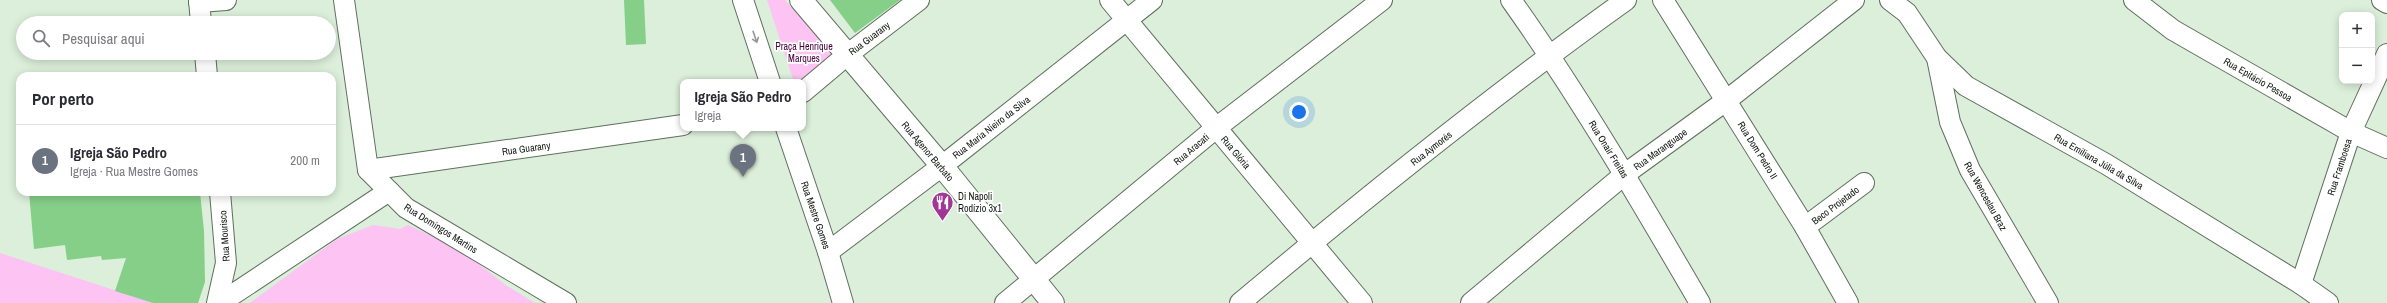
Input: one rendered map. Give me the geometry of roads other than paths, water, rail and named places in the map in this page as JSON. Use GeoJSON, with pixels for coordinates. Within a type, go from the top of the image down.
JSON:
{"type":"FeatureCollection","features":[{"type":"Feature","properties":{"kind":"street"},"geometry":{"type":"LineString","coordinates":[[200,16],[199,1],[226,0]]}},
{"type":"Feature","properties":{"kind":"street"},"geometry":{"type":"LineString","coordinates":[[344,0],[368,170]]}},
{"type":"Feature","properties":{"kind":"street"},"geometry":{"type":"LineString","coordinates":[[743,0],[769,79]]}},
{"type":"Feature","properties":{"kind":"street","name":"Rua Agenor Barbato"},"geometry":{"type":"LineString","coordinates":[[801,0],[942,166],[1053,303]]}},
{"type":"Feature","properties":{"kind":"street","name":"Rua Guarany"},"geometry":{"type":"LineString","coordinates":[[806,89],[847,55],[919,0]]}},
{"type":"Feature","properties":{"kind":"street","name":"Rua Glória"},"geometry":{"type":"LineString","coordinates":[[1110,0],[1362,303]]}},
{"type":"Feature","properties":{"kind":"street","name":"Rua Maria Nieiro da Silva"},"geometry":{"type":"LineString","coordinates":[[828,252],[942,166],[1152,0]]}},
{"type":"Feature","properties":{"kind":"street","name":"Rua Aracati"},"geometry":{"type":"LineString","coordinates":[[1005,303],[1216,128],[1382,0]]}},
{"type":"Feature","properties":{"kind":"street","name":"Rua Onair Freitas"},"geometry":{"type":"LineString","coordinates":[[1511,0],[1550,54],[1625,174],[1700,303]]}},
{"type":"Feature","properties":{"kind":"street","name":"Rua Aymorés"},"geometry":{"type":"LineString","coordinates":[[1240,303],[1312,242],[1550,54],[1626,0]]}},
{"type":"Feature","properties":{"kind":"street","name":"Rua Dom Pedro II"},"geometry":{"type":"LineString","coordinates":[[1663,0],[1806,227],[1848,303]]}},
{"type":"Feature","properties":{"kind":"street","name":"Rua Maranguape"},"geometry":{"type":"LineString","coordinates":[[1471,303],[1625,174],[1727,100],[1854,0]]}},
{"type":"Feature","properties":{"kind":"street","name":"Rua Emiliana Júlia da Silva"},"geometry":{"type":"LineString","coordinates":[[1890,0],[1915,23],[1937,58],[1966,86],[2106,164],[2301,284],[2328,303]]}},
{"type":"Feature","properties":{"kind":"street","name":"Rua Epitácio Pessoa"},"geometry":{"type":"LineString","coordinates":[[2134,0],[2173,30],[2351,132],[2387,148]]}},
{"type":"Feature","properties":{"kind":"street"},"geometry":{"type":"LineString","coordinates":[[2382,0],[2387,3]]}},
{"type":"Feature","properties":{"kind":"street","name":"Rua Framboesa"},"geometry":{"type":"LineString","coordinates":[[2301,284],[2351,132],[2387,54]]}},
{"type":"Feature","properties":{"kind":"street","name":"Rua Wenceslau Braz"},"geometry":{"type":"LineString","coordinates":[[1937,58],[1950,122],[1970,170],[2048,303]]}},
{"type":"Feature","properties":{"kind":"street"},"geometry":{"type":"LineString","coordinates":[[206,60],[207,72]]}},
{"type":"Feature","properties":{"kind":"street","name":"Rua Guarany"},"geometry":{"type":"LineString","coordinates":[[368,170],[680,125]]}},
{"type":"Feature","properties":{"kind":"street","name":"Rua Mestre Gomes"},"geometry":{"type":"LineString","coordinates":[[787,131],[828,252],[843,303]]}},
{"type":"Feature","properties":{"kind":"street","name":"Rua Domingos Martins"},"geometry":{"type":"LineString","coordinates":[[368,170],[406,208],[566,303]]}},
{"type":"Feature","properties":{"kind":"street","name":"Beco Projetado"},"geometry":{"type":"LineString","coordinates":[[1806,227],[1864,183]]}},
{"type":"Feature","properties":{"kind":"street"},"geometry":{"type":"LineString","coordinates":[[220,303],[389,191]]}},
{"type":"Feature","properties":{"kind":"street","name":"Rua Mourisco"},"geometry":{"type":"LineString","coordinates":[[217,303],[226,263],[220,196]]}},
{"type":"Feature","properties":{"kind":"place","name":"Igreja São Pedro"},"geometry":{"type":"Point","coordinates":[743,177]}},
{"type":"Feature","properties":{"kind":"place","name":"Di Napoli Rodízio 3x1"},"geometry":{"type":"Point","coordinates":[943,222]}},
{"type":"Feature","properties":{"kind":"park label","name":"Praça Henrique Marques"},"geometry":{"type":"Point","coordinates":[804,52]}}]}
